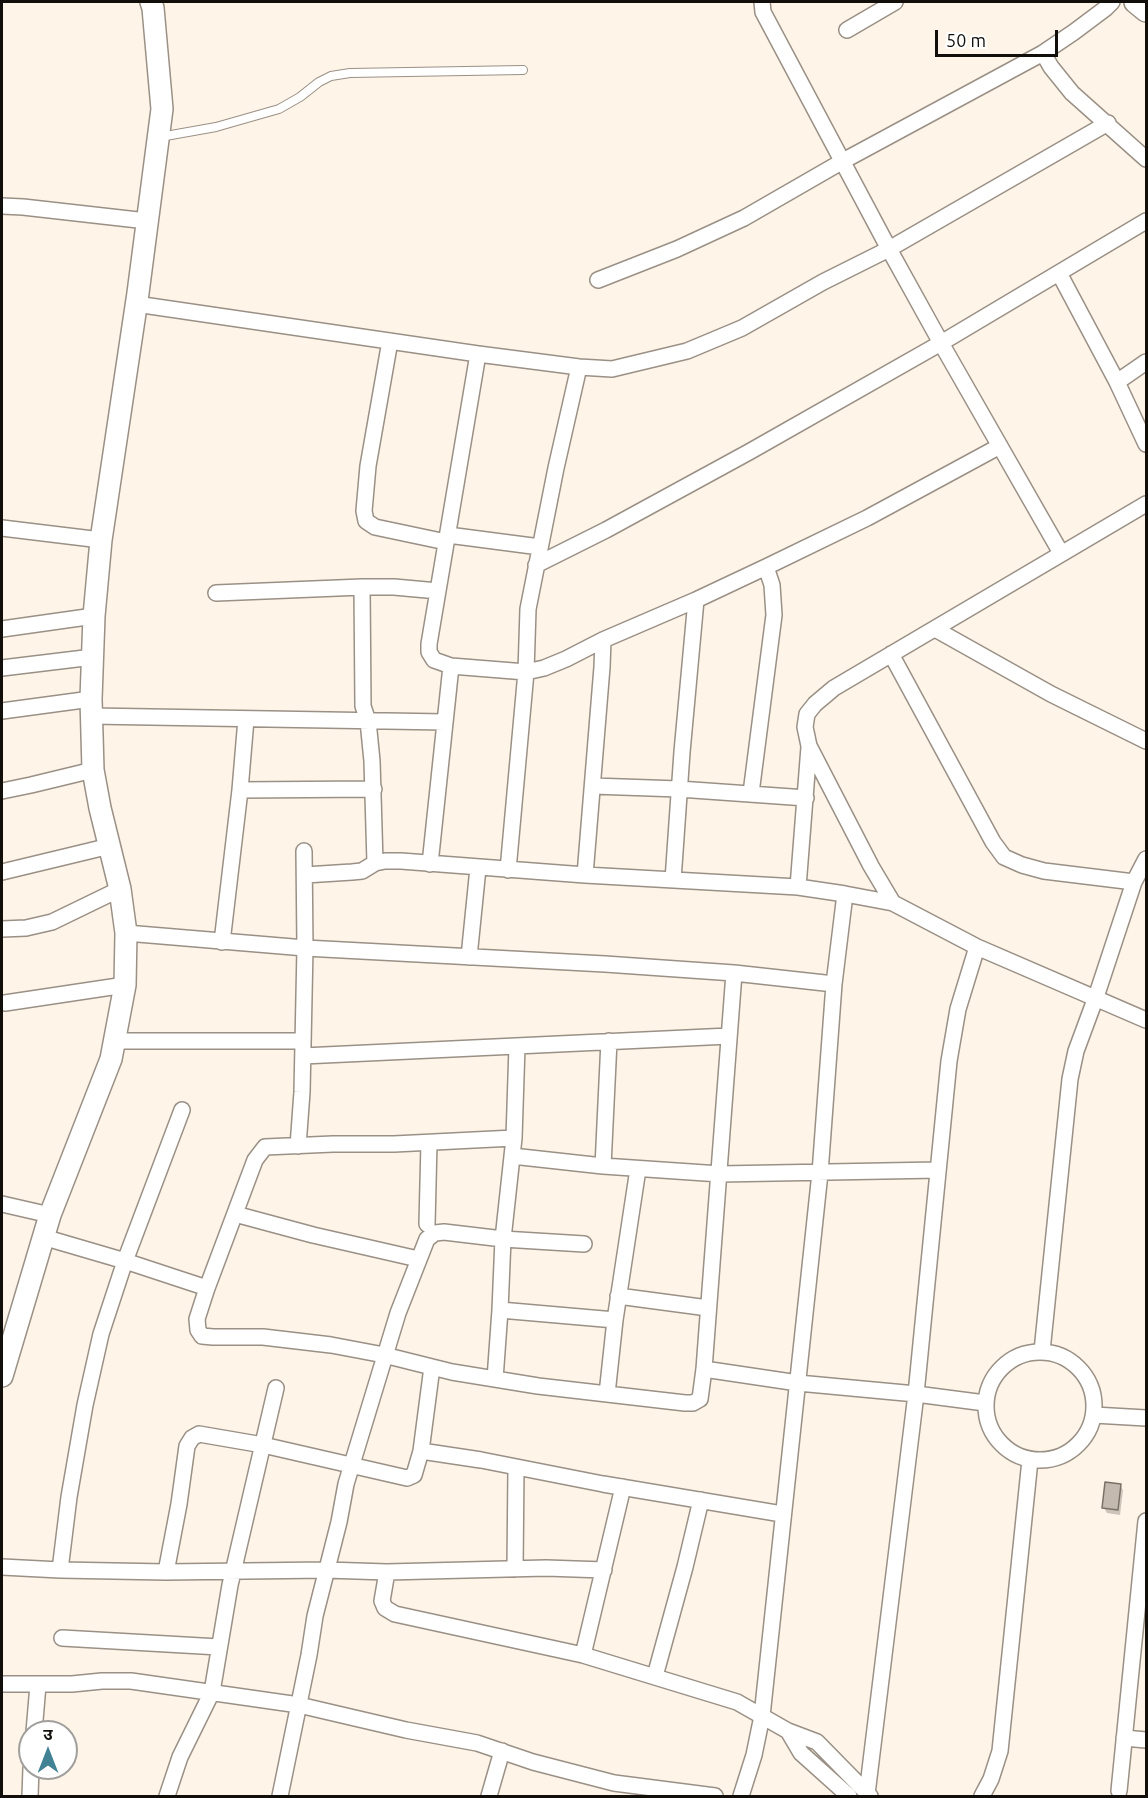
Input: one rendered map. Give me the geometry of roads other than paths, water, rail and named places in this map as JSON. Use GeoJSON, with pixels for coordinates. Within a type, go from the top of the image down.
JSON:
{"type":"FeatureCollection","features":[{"type":"Feature","properties":{"kind":"main road"},"geometry":{"type":"LineString","coordinates":[[2,1376],[50,1215],[111,1059],[125,985],[126,933],[120,889],[93,770],[91,708],[94,616],[101,540],[162,109],[151,2]]}},
{"type":"Feature","properties":{"kind":"main road"},"geometry":{"type":"LineString","coordinates":[[1135,2],[1146,11]]}},
{"type":"Feature","properties":{"kind":"street"},"geometry":{"type":"LineString","coordinates":[[762,2],[763,12],[941,343],[1061,553]]}},
{"type":"Feature","properties":{"kind":"street"},"geometry":{"type":"LineString","coordinates":[[847,30],[895,2]]}},
{"type":"Feature","properties":{"kind":"street"},"geometry":{"type":"LineString","coordinates":[[598,280],[677,249],[744,218],[1043,52],[1074,32],[1112,2]]}},
{"type":"Feature","properties":{"kind":"street"},"geometry":{"type":"LineString","coordinates":[[1043,52],[1051,67],[1072,93],[1146,159]]}},
{"type":"Feature","properties":{"kind":"street"},"geometry":{"type":"LineString","coordinates":[[136,304],[579,368],[612,369],[687,351],[742,328],[823,282],[890,249],[1108,123]]}},
{"type":"Feature","properties":{"kind":"street"},"geometry":{"type":"LineString","coordinates":[[2,206],[147,221]]}},
{"type":"Feature","properties":{"kind":"street"},"geometry":{"type":"LineString","coordinates":[[536,566],[749,452],[941,343],[1146,221]]}},
{"type":"Feature","properties":{"kind":"street"},"geometry":{"type":"LineString","coordinates":[[1059,273],[1117,382],[1146,444]]}},
{"type":"Feature","properties":{"kind":"street"},"geometry":{"type":"LineString","coordinates":[[390,341],[366,487],[364,511],[366,520],[375,526],[394,532],[540,547]]}},
{"type":"Feature","properties":{"kind":"street"},"geometry":{"type":"LineString","coordinates":[[478,354],[429,644],[429,652],[434,660],[450,666],[526,672],[544,668],[696,600],[867,518],[1000,446]]}},
{"type":"Feature","properties":{"kind":"street"},"geometry":{"type":"LineString","coordinates":[[1117,382],[1146,362]]}},
{"type":"Feature","properties":{"kind":"street"},"geometry":{"type":"LineString","coordinates":[[508,870],[526,672],[528,609],[579,368]]}},
{"type":"Feature","properties":{"kind":"street"},"geometry":{"type":"LineString","coordinates":[[798,887],[809,746],[805,727],[807,714],[815,704],[834,688],[1146,504]]}},
{"type":"Feature","properties":{"kind":"street"},"geometry":{"type":"LineString","coordinates":[[2,528],[101,540]]}},
{"type":"Feature","properties":{"kind":"street"},"geometry":{"type":"LineString","coordinates":[[751,793],[774,615],[772,585],[766,567]]}},
{"type":"Feature","properties":{"kind":"street"},"geometry":{"type":"LineString","coordinates":[[216,592],[362,587],[438,591]]}},
{"type":"Feature","properties":{"kind":"street"},"geometry":{"type":"LineString","coordinates":[[362,587],[363,706],[368,721],[374,789],[375,863]]}},
{"type":"Feature","properties":{"kind":"street"},"geometry":{"type":"LineString","coordinates":[[673,880],[696,600]]}},
{"type":"Feature","properties":{"kind":"street"},"geometry":{"type":"LineString","coordinates":[[2,629],[94,616]]}},
{"type":"Feature","properties":{"kind":"street"},"geometry":{"type":"LineString","coordinates":[[935,629],[1052,694],[1146,741]]}},
{"type":"Feature","properties":{"kind":"street"},"geometry":{"type":"LineString","coordinates":[[585,875],[603,640]]}},
{"type":"Feature","properties":{"kind":"street"},"geometry":{"type":"LineString","coordinates":[[891,654],[993,842],[1004,856],[1022,865],[1044,871],[1134,882]]}},
{"type":"Feature","properties":{"kind":"street"},"geometry":{"type":"LineString","coordinates":[[2,668],[93,657]]}},
{"type":"Feature","properties":{"kind":"street"},"geometry":{"type":"LineString","coordinates":[[430,864],[450,666]]}},
{"type":"Feature","properties":{"kind":"street"},"geometry":{"type":"LineString","coordinates":[[2,711],[91,708],[246,719],[445,722]]}},
{"type":"Feature","properties":{"kind":"street"},"geometry":{"type":"LineString","coordinates":[[222,942],[246,719]]}},
{"type":"Feature","properties":{"kind":"street"},"geometry":{"type":"LineString","coordinates":[[809,746],[871,866],[893,903]]}},
{"type":"Feature","properties":{"kind":"street"},"geometry":{"type":"LineString","coordinates":[[2,791],[93,770]]}},
{"type":"Feature","properties":{"kind":"street"},"geometry":{"type":"LineString","coordinates":[[592,786],[751,793],[806,798]]}},
{"type":"Feature","properties":{"kind":"street"},"geometry":{"type":"LineString","coordinates":[[240,790],[374,789]]}},
{"type":"Feature","properties":{"kind":"street"},"geometry":{"type":"LineString","coordinates":[[2,872],[110,846]]}},
{"type":"Feature","properties":{"kind":"street"},"geometry":{"type":"LineString","coordinates":[[298,1146],[303,1049],[304,850]]}},
{"type":"Feature","properties":{"kind":"street"},"geometry":{"type":"LineString","coordinates":[[1042,1351],[1070,1079],[1076,1051],[1134,882],[1146,859]]}},
{"type":"Feature","properties":{"kind":"street"},"geometry":{"type":"LineString","coordinates":[[305,875],[352,872],[386,861],[798,887],[845,894],[893,903],[977,947],[1146,1020]]}},
{"type":"Feature","properties":{"kind":"street"},"geometry":{"type":"LineString","coordinates":[[469,957],[478,868]]}},
{"type":"Feature","properties":{"kind":"street"},"geometry":{"type":"LineString","coordinates":[[2,929],[26,928],[52,922],[120,889]]}},
{"type":"Feature","properties":{"kind":"street"},"geometry":{"type":"LineString","coordinates":[[741,1797],[762,1716],[820,1173],[834,984],[845,894]]}},
{"type":"Feature","properties":{"kind":"street"},"geometry":{"type":"LineString","coordinates":[[126,933],[305,948],[734,973],[834,984]]}},
{"type":"Feature","properties":{"kind":"street"},"geometry":{"type":"LineString","coordinates":[[868,1795],[916,1394],[951,1051],[958,1009],[977,947]]}},
{"type":"Feature","properties":{"kind":"street"},"geometry":{"type":"LineString","coordinates":[[514,1137],[429,1143],[265,1147],[255,1160],[197,1318],[197,1325],[202,1336],[294,1340],[384,1355],[452,1372],[495,1379],[693,1403],[700,1399],[720,1174],[734,973]]}},
{"type":"Feature","properties":{"kind":"street"},"geometry":{"type":"LineString","coordinates":[[5,1003],[125,985]]}},
{"type":"Feature","properties":{"kind":"street"},"geometry":{"type":"LineString","coordinates":[[114,1041],[303,1049],[517,1046],[729,1036]]}},
{"type":"Feature","properties":{"kind":"street"},"geometry":{"type":"LineString","coordinates":[[603,1166],[609,1041]]}},
{"type":"Feature","properties":{"kind":"street"},"geometry":{"type":"LineString","coordinates":[[495,1379],[503,1239],[514,1137],[517,1046]]}},
{"type":"Feature","properties":{"kind":"street"},"geometry":{"type":"LineString","coordinates":[[60,1570],[69,1497],[101,1334],[125,1261],[182,1110]]}},
{"type":"Feature","properties":{"kind":"street"},"geometry":{"type":"LineString","coordinates":[[427,1224],[429,1143]]}},
{"type":"Feature","properties":{"kind":"street"},"geometry":{"type":"LineString","coordinates":[[512,1156],[603,1166],[720,1174],[938,1170]]}},
{"type":"Feature","properties":{"kind":"street"},"geometry":{"type":"LineString","coordinates":[[607,1394],[618,1296],[638,1169]]}},
{"type":"Feature","properties":{"kind":"street"},"geometry":{"type":"LineString","coordinates":[[2,1204],[50,1215]]}},
{"type":"Feature","properties":{"kind":"street"},"geometry":{"type":"LineString","coordinates":[[235,1214],[324,1238],[418,1259]]}},
{"type":"Feature","properties":{"kind":"street"},"geometry":{"type":"LineString","coordinates":[[280,1797],[315,1616],[339,1522],[346,1484],[384,1355],[427,1239],[435,1233],[444,1232],[503,1239],[584,1244]]}},
{"type":"Feature","properties":{"kind":"street"},"geometry":{"type":"LineString","coordinates":[[43,1237],[207,1288]]}},
{"type":"Feature","properties":{"kind":"street"},"geometry":{"type":"LineString","coordinates":[[618,1296],[708,1308]]}},
{"type":"Feature","properties":{"kind":"street"},"geometry":{"type":"LineString","coordinates":[[500,1310],[615,1320]]}},
{"type":"Feature","properties":{"kind":"street"},"geometry":{"type":"LineString","coordinates":[[1042,1351],[1061,1355],[1076,1365],[1088,1380],[1094,1397],[1094,1415],[1088,1432],[1078,1445],[1064,1455],[1047,1460],[1030,1460],[1002,1445],[992,1433],[986,1419],[985,1403],[988,1386],[997,1371],[1010,1360],[1025,1353],[1042,1351]]}},
{"type":"Feature","properties":{"kind":"street"},"geometry":{"type":"LineString","coordinates":[[166,1572],[187,1446],[192,1438],[199,1434],[263,1445],[407,1478],[414,1475],[421,1451],[432,1367]]}},
{"type":"Feature","properties":{"kind":"street"},"geometry":{"type":"LineString","coordinates":[[704,1369],[798,1383],[985,1403]]}},
{"type":"Feature","properties":{"kind":"street"},"geometry":{"type":"LineString","coordinates":[[167,1797],[180,1757],[212,1692],[234,1571],[276,1388]]}},
{"type":"Feature","properties":{"kind":"street"},"geometry":{"type":"LineString","coordinates":[[1094,1415],[1146,1418]]}},
{"type":"Feature","properties":{"kind":"street"},"geometry":{"type":"LineString","coordinates":[[421,1451],[782,1514]]}},
{"type":"Feature","properties":{"kind":"street"},"geometry":{"type":"LineString","coordinates":[[982,1797],[1000,1752],[1030,1460]]}},
{"type":"Feature","properties":{"kind":"street"},"geometry":{"type":"LineString","coordinates":[[514,1569],[516,1468]]}},
{"type":"Feature","properties":{"kind":"street"},"geometry":{"type":"LineString","coordinates":[[583,1655],[623,1488]]}},
{"type":"Feature","properties":{"kind":"street"},"geometry":{"type":"LineString","coordinates":[[655,1676],[701,1500]]}},
{"type":"Feature","properties":{"kind":"street"},"geometry":{"type":"LineString","coordinates":[[1119,1791],[1146,1521]]}},
{"type":"Feature","properties":{"kind":"street"},"geometry":{"type":"LineString","coordinates":[[2,1567],[166,1572],[326,1570],[387,1572],[546,1568],[604,1570]]}},
{"type":"Feature","properties":{"kind":"street"},"geometry":{"type":"LineString","coordinates":[[387,1572],[382,1601],[385,1608],[395,1614],[583,1655],[736,1702],[788,1731],[817,1742],[868,1795]]}},
{"type":"Feature","properties":{"kind":"street"},"geometry":{"type":"LineString","coordinates":[[62,1638],[219,1647]]}},
{"type":"Feature","properties":{"kind":"street"},"geometry":{"type":"LineString","coordinates":[[2,1684],[38,1685],[131,1681],[212,1692],[299,1706],[477,1743],[533,1762],[614,1783],[715,1797]]}},
{"type":"Feature","properties":{"kind":"street"},"geometry":{"type":"LineString","coordinates":[[35,1720],[38,1685]]}},
{"type":"Feature","properties":{"kind":"street"},"geometry":{"type":"LineString","coordinates":[[788,1731],[801,1753],[849,1797]]}},
{"type":"Feature","properties":{"kind":"street"},"geometry":{"type":"LineString","coordinates":[[1124,1737],[1146,1740]]}},
{"type":"Feature","properties":{"kind":"street"},"geometry":{"type":"LineString","coordinates":[[489,1797],[502,1751]]}},
{"type":"Feature","properties":{"kind":"street"},"geometry":{"type":"LineString","coordinates":[[30,1797],[31,1780]]}},
{"type":"Feature","properties":{"kind":"lane"},"geometry":{"type":"LineString","coordinates":[[158,137],[216,127],[279,110],[331,76],[350,73],[523,70]]}}]}
